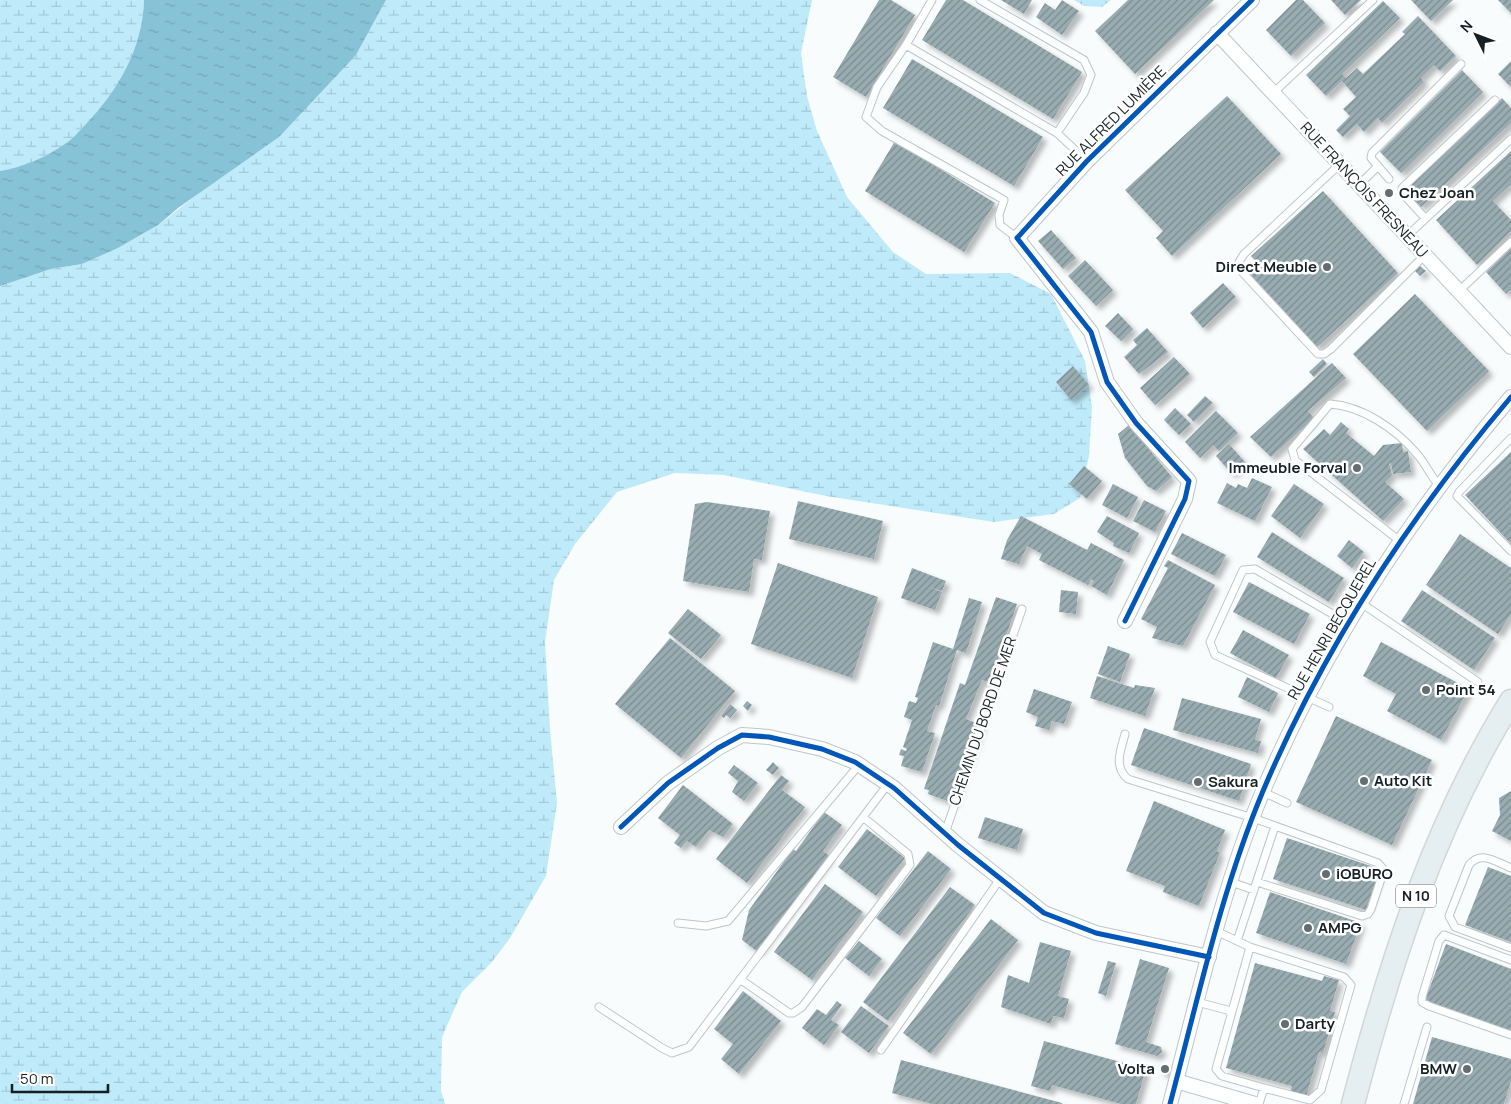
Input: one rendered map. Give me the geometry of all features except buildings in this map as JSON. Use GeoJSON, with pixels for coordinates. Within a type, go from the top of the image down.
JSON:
{"type":"FeatureCollection","features":[{"type":"Feature","properties":{"kind":"main road","name":"N 10"},"geometry":{"type":"LineString","coordinates":[[1353,1104],[1397,952],[1437,841],[1478,757],[1511,701]]}},
{"type":"Feature","properties":{"kind":"main road","name":"N 10"},"geometry":{"type":"LineString","coordinates":[[1368,1104],[1425,907],[1464,813],[1511,726]]}},
{"type":"Feature","properties":{"kind":"main road"},"geometry":{"type":"LineString","coordinates":[[1339,1104],[1359,1081]]}},
{"type":"Feature","properties":{"kind":"street","name":"RUE ALFRED LUMIÈRE"},"geometry":{"type":"LineString","coordinates":[[1017,238],[1087,161],[1252,0]]}},
{"type":"Feature","properties":{"kind":"street","name":"RUE FRANÇOIS FRESNEAU"},"geometry":{"type":"LineString","coordinates":[[1217,33],[1511,347]]}},
{"type":"Feature","properties":{"kind":"street"},"geometry":{"type":"LineString","coordinates":[[1017,238],[1091,332],[1107,382],[1136,423],[1189,481],[1185,499],[1125,621]]}},
{"type":"Feature","properties":{"kind":"street","name":"RUE HENRI BECQUEREL"},"geometry":{"type":"LineString","coordinates":[[1170,1104],[1230,882],[1263,792],[1306,696],[1348,623],[1400,541],[1438,486],[1511,397]]}},
{"type":"Feature","properties":{"kind":"street"},"geometry":{"type":"LineString","coordinates":[[621,827],[668,782],[718,748],[742,735],[769,737],[822,749],[859,765],[888,784],[1000,879],[1044,913],[1096,933],[1209,957]]}},
{"type":"Feature","properties":{"kind":"street"},"geometry":{"type":"LineString","coordinates":[[1176,1081],[1255,1104]]}},
{"type":"Feature","properties":{"kind":"lane"},"geometry":{"type":"LineString","coordinates":[[932,0],[906,45],[878,87],[866,117],[882,131],[1004,200],[999,215],[1000,225],[1017,238]]}},
{"type":"Feature","properties":{"kind":"lane"},"geometry":{"type":"LineString","coordinates":[[980,0],[1084,60],[1091,75],[1084,93],[1057,133]]}},
{"type":"Feature","properties":{"kind":"lane"},"geometry":{"type":"LineString","coordinates":[[1274,93],[1373,0]]}},
{"type":"Feature","properties":{"kind":"lane"},"geometry":{"type":"LineString","coordinates":[[906,45],[1057,133],[1087,161]]}},
{"type":"Feature","properties":{"kind":"lane"},"geometry":{"type":"LineString","coordinates":[[1389,179],[1371,158],[1372,153],[1461,64]]}},
{"type":"Feature","properties":{"kind":"lane"},"geometry":{"type":"LineString","coordinates":[[1425,218],[1402,193],[1402,188],[1495,100]]}},
{"type":"Feature","properties":{"kind":"lane"},"geometry":{"type":"LineString","coordinates":[[1407,236],[1511,139]]}},
{"type":"Feature","properties":{"kind":"lane"},"geometry":{"type":"LineString","coordinates":[[1340,164],[1244,254],[1239,262],[1243,273],[1318,354],[1324,354],[1331,349],[1425,255]]}},
{"type":"Feature","properties":{"kind":"lane"},"geometry":{"type":"LineString","coordinates":[[1359,185],[1378,166]]}},
{"type":"Feature","properties":{"kind":"lane"},"geometry":{"type":"LineString","coordinates":[[1459,291],[1511,242]]}},
{"type":"Feature","properties":{"kind":"lane"},"geometry":{"type":"LineString","coordinates":[[1400,541],[1295,460],[1292,448],[1330,404],[1347,405],[1373,418],[1405,441],[1418,454],[1438,486]]}},
{"type":"Feature","properties":{"kind":"lane"},"geometry":{"type":"LineString","coordinates":[[1511,438],[1458,492],[1457,496],[1511,550]]}},
{"type":"Feature","properties":{"kind":"lane"},"geometry":{"type":"LineString","coordinates":[[1329,707],[1215,655],[1210,642],[1243,570],[1255,569],[1348,623]]}},
{"type":"Feature","properties":{"kind":"lane"},"geometry":{"type":"LineString","coordinates":[[1361,603],[1478,682]]}},
{"type":"Feature","properties":{"kind":"lane","name":"CHEMIN DU BORD DE MER"},"geometry":{"type":"LineString","coordinates":[[945,833],[1022,609]]}},
{"type":"Feature","properties":{"kind":"lane"},"geometry":{"type":"LineString","coordinates":[[1125,734],[1118,758],[1120,768],[1128,779],[1253,818],[1378,863],[1384,870],[1371,909],[1368,914],[1362,916],[1257,882]]}},
{"type":"Feature","properties":{"kind":"lane"},"geometry":{"type":"LineString","coordinates":[[678,923],[706,926],[728,922],[859,765]]}},
{"type":"Feature","properties":{"kind":"lane"},"geometry":{"type":"LineString","coordinates":[[599,1007],[672,1053],[690,1047],[888,784]]}},
{"type":"Feature","properties":{"kind":"lane"},"geometry":{"type":"LineString","coordinates":[[1263,792],[1287,804]]}},
{"type":"Feature","properties":{"kind":"lane"},"geometry":{"type":"LineString","coordinates":[[740,979],[789,1013],[802,1007],[910,865],[908,854],[863,817]]}},
{"type":"Feature","properties":{"kind":"lane"},"geometry":{"type":"LineString","coordinates":[[1237,941],[1275,826]]}},
{"type":"Feature","properties":{"kind":"lane"},"geometry":{"type":"LineString","coordinates":[[1511,868],[1485,857],[1473,860],[1469,865],[1449,916],[1455,927],[1511,948]]}},
{"type":"Feature","properties":{"kind":"lane"},"geometry":{"type":"LineString","coordinates":[[881,1050],[1000,879]]}},
{"type":"Feature","properties":{"kind":"lane"},"geometry":{"type":"LineString","coordinates":[[1230,882],[1254,890]]}},
{"type":"Feature","properties":{"kind":"lane"},"geometry":{"type":"LineString","coordinates":[[1216,932],[1250,947],[1344,977],[1350,985],[1321,1090],[1310,1100],[1222,1076],[1216,1070],[1250,947]]}},
{"type":"Feature","properties":{"kind":"lane"},"geometry":{"type":"LineString","coordinates":[[1511,960],[1444,935],[1439,941],[1422,997],[1422,1002],[1429,1006],[1511,1035]]}},
{"type":"Feature","properties":{"kind":"lane"},"geometry":{"type":"LineString","coordinates":[[1197,1002],[1231,1011]]}},
{"type":"Feature","properties":{"kind":"lane"},"geometry":{"type":"LineString","coordinates":[[1404,1104],[1427,1027]]}},
{"type":"Feature","properties":{"kind":"lane"},"geometry":{"type":"LineString","coordinates":[[1259,1104],[1264,1088]]}},
{"type":"Feature","properties":{"kind":"green space"},"geometry":{"type":"Polygon","coordinates":[[[0,0],[144,0],[143,17],[134,51],[118,83],[97,112],[74,137],[51,153],[17,167],[0,171],[0,0]]]}},
{"type":"Feature","properties":{"kind":"green space"},"geometry":{"type":"Polygon","coordinates":[[[386,0],[812,0],[801,53],[807,96],[817,131],[847,197],[893,252],[926,274],[1010,273],[1051,294],[1085,361],[1092,407],[1089,456],[1080,498],[1054,514],[994,522],[826,496],[724,475],[675,473],[617,492],[575,544],[554,580],[545,642],[557,803],[546,876],[510,938],[492,962],[462,992],[442,1037],[441,1091],[445,1104],[0,1104],[0,286],[51,269],[82,264],[118,248],[158,225],[208,186],[356,55],[386,0]]]}},
{"type":"Feature","properties":{"kind":"green space"},"geometry":{"type":"Polygon","coordinates":[[[1074,0],[1111,0],[1102,7],[1084,6],[1074,0]]]}},
{"type":"Feature","properties":{"kind":"water"},"geometry":{"type":"Polygon","coordinates":[[[144,0],[386,0],[356,55],[279,137],[178,208],[158,225],[118,248],[82,264],[51,269],[0,286],[0,171],[34,161],[51,153],[74,137],[97,112],[118,83],[134,51],[143,17],[144,0]]]}},
{"type":"Feature","properties":{"kind":"cycle path"},"geometry":{"type":"LineString","coordinates":[[1125,621],[1185,499],[1189,481],[1136,423],[1107,382],[1091,332],[1017,238],[1087,161],[1252,0]]}},
{"type":"Feature","properties":{"kind":"cycle path"},"geometry":{"type":"LineString","coordinates":[[1170,1104],[1222,906],[1248,829],[1287,738],[1313,685],[1342,634],[1404,536],[1474,442],[1511,397]]}},
{"type":"Feature","properties":{"kind":"cycle path"},"geometry":{"type":"LineString","coordinates":[[621,827],[668,783],[718,748],[742,735],[769,737],[822,749],[855,762],[894,788],[958,845],[1044,913],[1096,933],[1209,957]]}},
{"type":"Feature","properties":{"kind":"place","name":"Chez Joan"},"geometry":{"type":"Point","coordinates":[1389,193]}},
{"type":"Feature","properties":{"kind":"place","name":"Direct Meuble"},"geometry":{"type":"Point","coordinates":[1327,267]}},
{"type":"Feature","properties":{"kind":"place","name":"Immeuble Forval"},"geometry":{"type":"Point","coordinates":[1357,468]}},
{"type":"Feature","properties":{"kind":"place","name":"Point 54"},"geometry":{"type":"Point","coordinates":[1426,690]}},
{"type":"Feature","properties":{"kind":"place","name":"Auto Kit"},"geometry":{"type":"Point","coordinates":[1364,781]}},
{"type":"Feature","properties":{"kind":"place","name":"Sakura"},"geometry":{"type":"Point","coordinates":[1198,782]}},
{"type":"Feature","properties":{"kind":"place","name":"iOBURO"},"geometry":{"type":"Point","coordinates":[1326,874]}},
{"type":"Feature","properties":{"kind":"place","name":"AMPG"},"geometry":{"type":"Point","coordinates":[1308,928]}},
{"type":"Feature","properties":{"kind":"place","name":"Darty"},"geometry":{"type":"Point","coordinates":[1285,1024]}},
{"type":"Feature","properties":{"kind":"place","name":"Volta"},"geometry":{"type":"Point","coordinates":[1165,1069]}},
{"type":"Feature","properties":{"kind":"place","name":"BMW"},"geometry":{"type":"Point","coordinates":[1467,1069]}}]}
